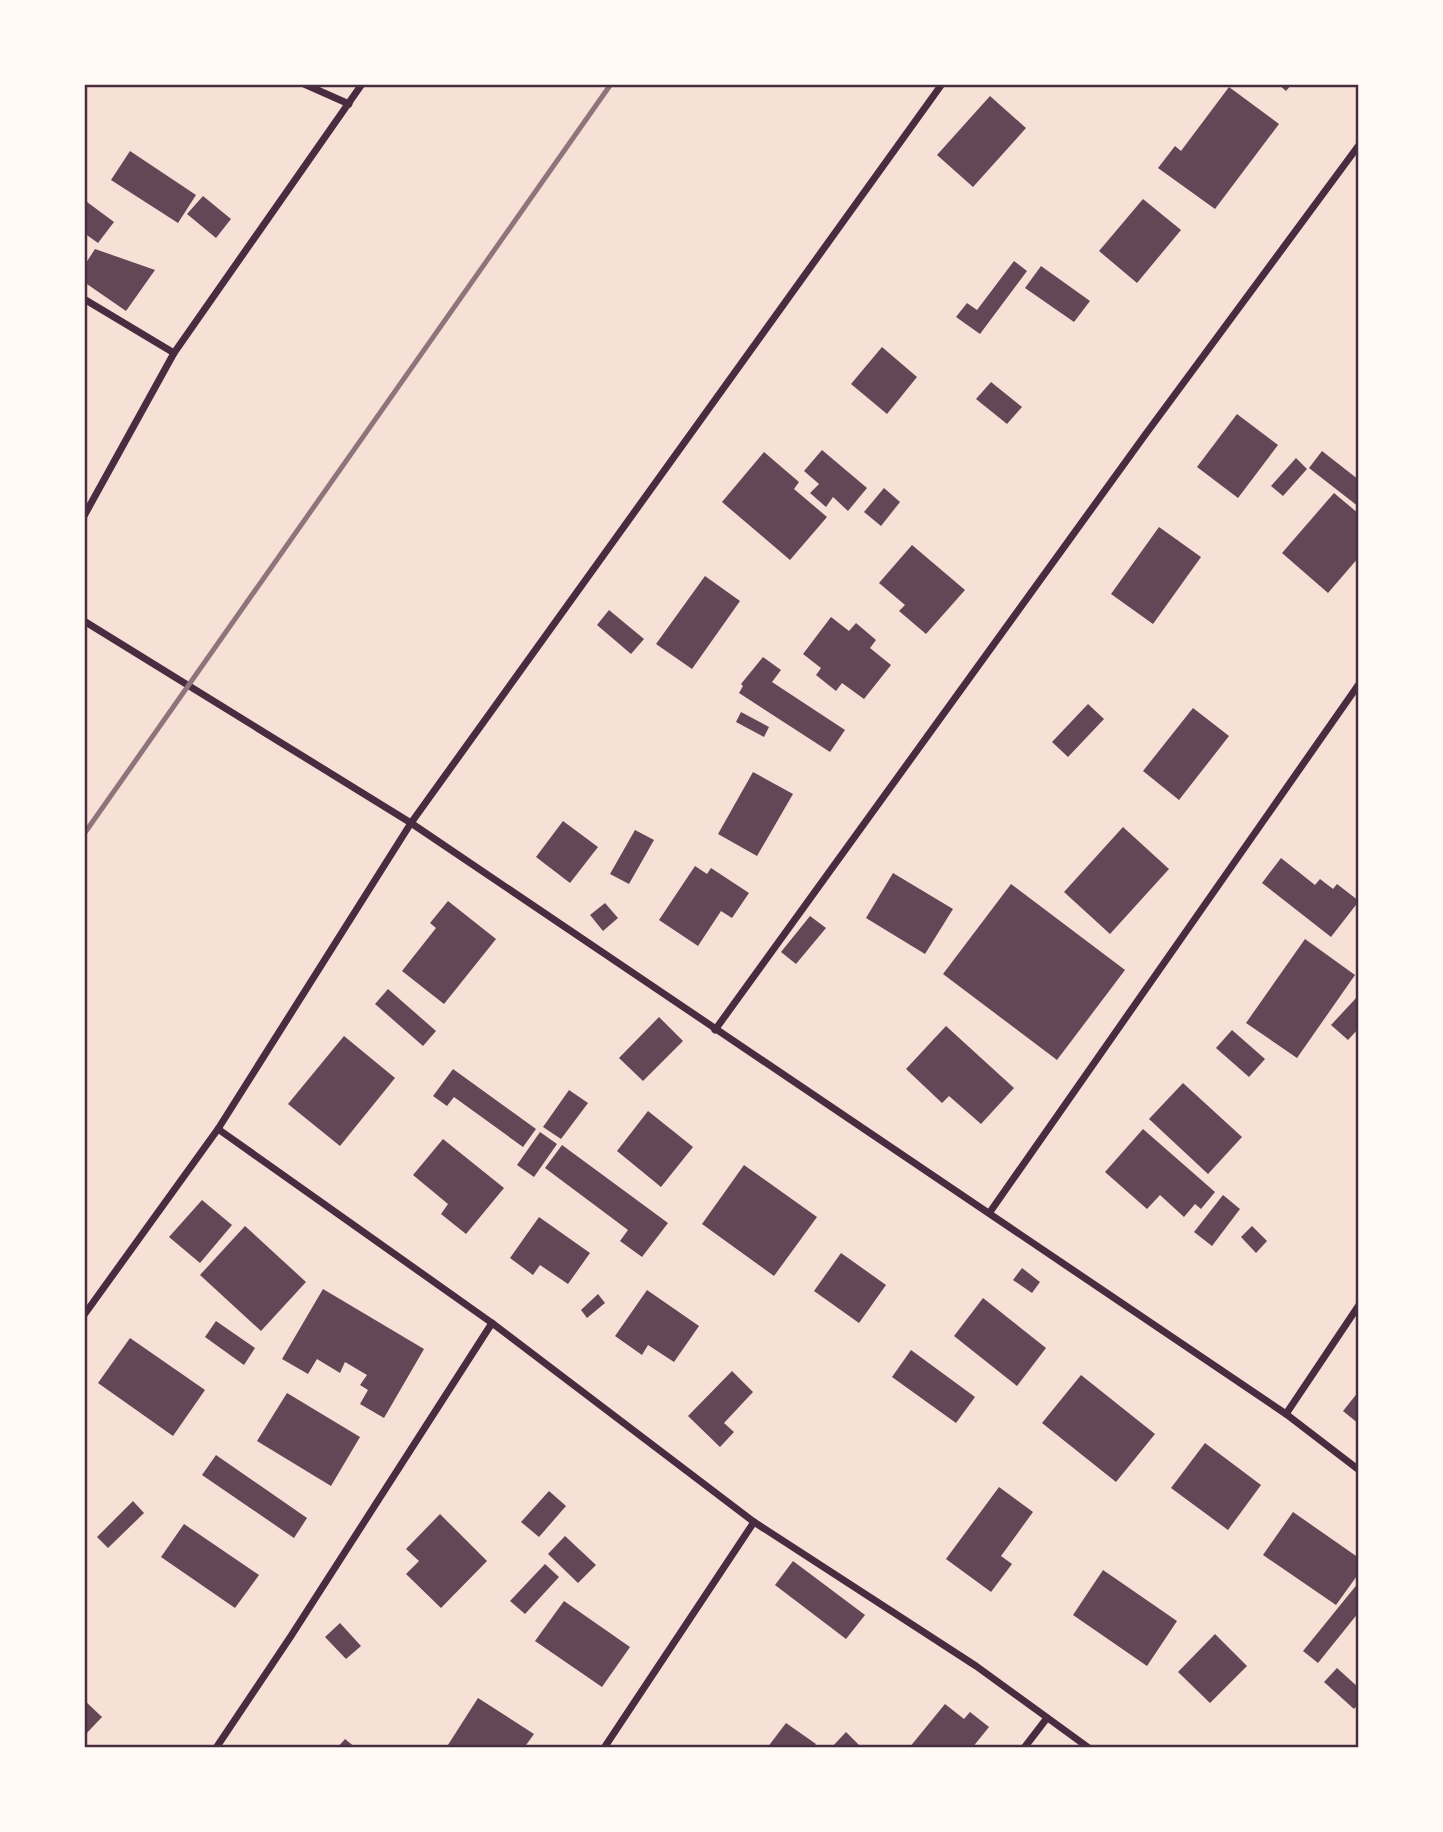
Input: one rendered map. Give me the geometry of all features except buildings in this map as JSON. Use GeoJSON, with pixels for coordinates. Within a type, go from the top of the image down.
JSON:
{"type":"FeatureCollection","features":[{"type":"Feature","properties":{"kind":"street"},"geometry":{"type":"LineString","coordinates":[[304,84],[349,104]]}},
{"type":"Feature","properties":{"kind":"street"},"geometry":{"type":"LineString","coordinates":[[84,516],[174,353],[362,84]]}},
{"type":"Feature","properties":{"kind":"street"},"geometry":{"type":"LineString","coordinates":[[84,1315],[218,1129],[411,823],[942,84]]}},
{"type":"Feature","properties":{"kind":"street"},"geometry":{"type":"LineString","coordinates":[[715,1030],[1145,435],[1359,145]]}},
{"type":"Feature","properties":{"kind":"street"},"geometry":{"type":"LineString","coordinates":[[84,299],[174,353]]}},
{"type":"Feature","properties":{"kind":"street"},"geometry":{"type":"LineString","coordinates":[[84,621],[411,823],[1286,1414],[1359,1470]]}},
{"type":"Feature","properties":{"kind":"street"},"geometry":{"type":"LineString","coordinates":[[990,1213],[1359,684]]}},
{"type":"Feature","properties":{"kind":"street"},"geometry":{"type":"LineString","coordinates":[[218,1129],[492,1323],[754,1522],[976,1666],[1090,1748]]}},
{"type":"Feature","properties":{"kind":"street"},"geometry":{"type":"LineString","coordinates":[[1286,1414],[1359,1305]]}},
{"type":"Feature","properties":{"kind":"street"},"geometry":{"type":"LineString","coordinates":[[216,1748],[492,1323]]}},
{"type":"Feature","properties":{"kind":"street"},"geometry":{"type":"LineString","coordinates":[[604,1748],[754,1522]]}},
{"type":"Feature","properties":{"kind":"street"},"geometry":{"type":"LineString","coordinates":[[1024,1748],[1047,1718]]}},
{"type":"Feature","properties":{"kind":"railway"},"geometry":{"type":"LineString","coordinates":[[84,834],[611,84]]}}]}
